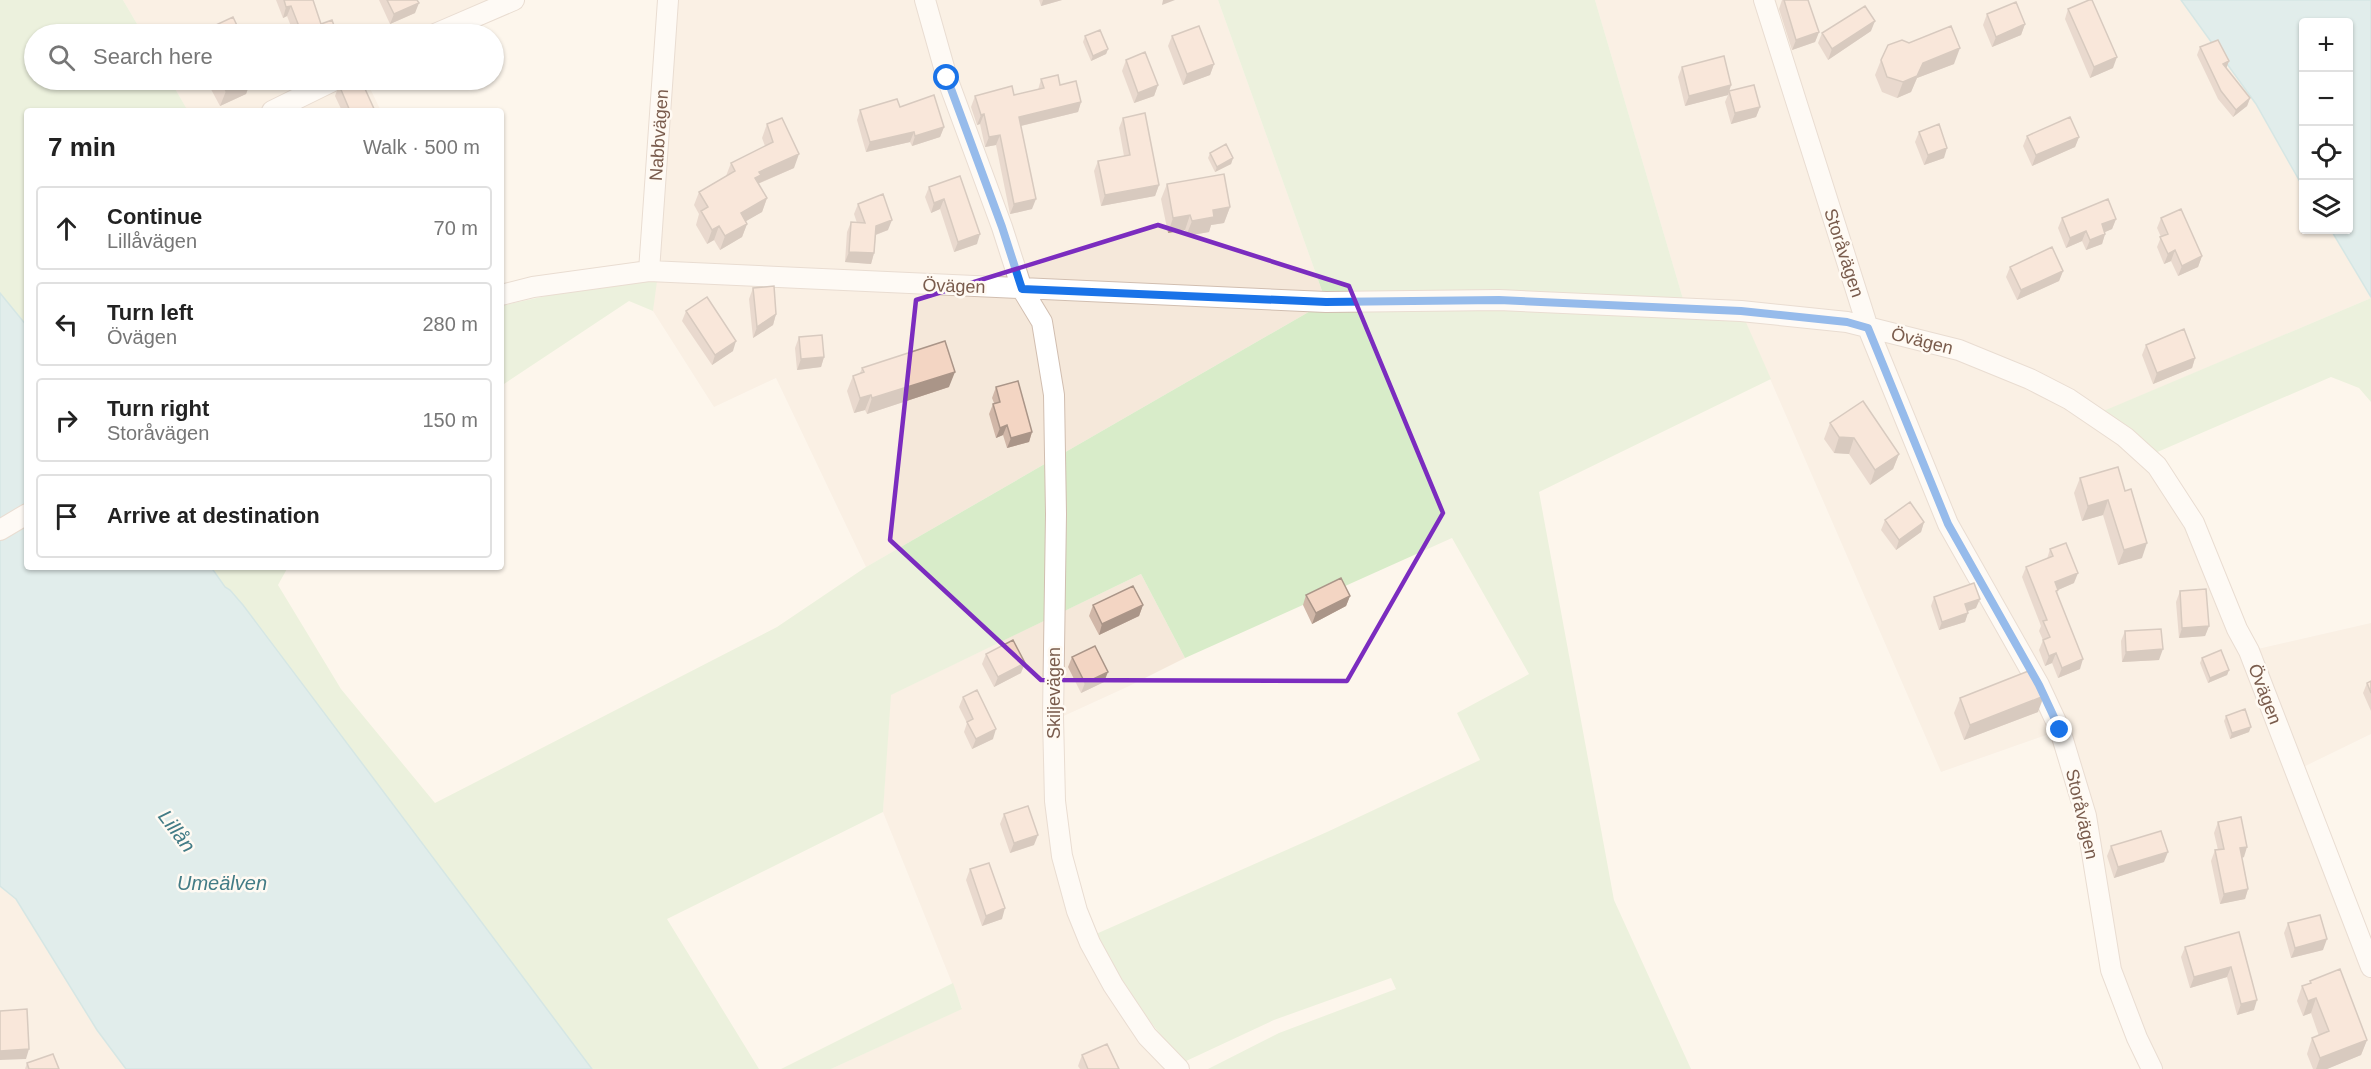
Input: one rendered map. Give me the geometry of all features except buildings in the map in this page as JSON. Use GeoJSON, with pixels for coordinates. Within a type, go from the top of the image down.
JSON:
{"type":"FeatureCollection","features":[{"type":"Feature","properties":{"kind":"street"},"geometry":{"type":"LineString","coordinates":[[458,24],[514,0]]}},
{"type":"Feature","properties":{"kind":"street","name":"Nabbvägen"},"geometry":{"type":"LineString","coordinates":[[649,271],[668,0]]}},
{"type":"Feature","properties":{"kind":"street","name":"Skiljevägen"},"geometry":{"type":"LineString","coordinates":[[925,0],[947,78],[1002,227],[1022,289],[1042,322],[1054,395],[1056,514],[1053,727],[1055,801],[1062,856],[1077,911],[1090,943],[1113,985],[1147,1036],[1179,1069]]}},
{"type":"Feature","properties":{"kind":"street","name":"Storåvägen"},"geometry":{"type":"LineString","coordinates":[[1764,0],[1868,328],[1948,524],[2039,685],[2060,730],[2086,816],[2111,970],[2137,1038],[2152,1069]]}},
{"type":"Feature","properties":{"kind":"street"},"geometry":{"type":"LineString","coordinates":[[278,108],[315,90]]}},
{"type":"Feature","properties":{"kind":"street","name":"Övägen"},"geometry":{"type":"LineString","coordinates":[[504,294],[533,287],[649,271],[1326,302],[1499,300],[1741,311],[1847,322],[1959,351],[2030,379],[2069,399],[2125,438],[2157,466],[2194,523],[2237,629],[2249,651],[2371,967]]}},
{"type":"Feature","properties":{"kind":"street"},"geometry":{"type":"LineString","coordinates":[[0,530],[24,516]]}},
{"type":"Feature","properties":{"kind":"highlighted area"},"geometry":{"type":"Polygon","coordinates":[[[1158,225],[1349,286],[1443,513],[1347,681],[1041,680],[890,540],[916,300],[1158,225]]]}},
{"type":"Feature","properties":{"kind":"shaded area"},"geometry":{"type":"Polygon","coordinates":[[[123,0],[500,0],[444,24],[137,24],[123,0]]]}},
{"type":"Feature","properties":{"kind":"shaded area"},"geometry":{"type":"Polygon","coordinates":[[[674,0],[1218,0],[1326,302],[866,567],[776,378],[714,407],[653,311],[674,0]]]}},
{"type":"Feature","properties":{"kind":"shaded area"},"geometry":{"type":"Polygon","coordinates":[[[1595,0],[2181,0],[2256,104],[2299,180],[2299,234],[2333,234],[2371,298],[2095,415],[2157,466],[2249,651],[2371,623],[2371,734],[2295,771],[2371,967],[2371,1069],[2152,1069],[2137,1038],[2060,730],[1941,772],[1741,312],[1686,309],[1595,0]]]}},
{"type":"Feature","properties":{"kind":"shaded area"},"geometry":{"type":"Polygon","coordinates":[[[176,90],[371,90],[380,108],[186,108],[176,90]]]}},
{"type":"Feature","properties":{"kind":"shaded area"},"geometry":{"type":"Polygon","coordinates":[[[1141,574],[1185,658],[1044,725],[1045,804],[1053,861],[1069,914],[1166,1069],[831,1069],[962,1008],[883,812],[890,695],[1141,574]]]}},
{"type":"Feature","properties":{"kind":"shaded area"},"geometry":{"type":"Polygon","coordinates":[[[0,886],[16,899],[97,1030],[126,1069],[0,1069],[0,886]]]}},
{"type":"Feature","properties":{"kind":"green space"},"geometry":{"type":"Polygon","coordinates":[[[0,0],[123,0],[137,24],[24,24],[24,90],[176,90],[186,108],[24,108],[24,322],[0,293],[0,0]]]}},
{"type":"Feature","properties":{"kind":"green space"},"geometry":{"type":"Polygon","coordinates":[[[1218,0],[1595,0],[1686,309],[1741,311],[1771,379],[1539,492],[1614,900],[1691,1069],[1208,1069],[1279,1033],[1396,989],[1391,978],[1274,1020],[1184,1062],[1119,981],[1096,934],[1327,832],[1480,760],[1457,713],[1529,674],[1452,538],[1185,658],[1141,574],[891,695],[883,812],[667,919],[759,1069],[592,1069],[243,605],[225,587],[213,570],[286,570],[278,585],[341,689],[435,803],[777,627],[866,567],[1326,302],[1218,0]]]}},
{"type":"Feature","properties":{"kind":"green space"},"geometry":{"type":"Polygon","coordinates":[[[657,281],[653,311],[629,301],[504,384],[504,305],[617,284],[657,281]]]}},
{"type":"Feature","properties":{"kind":"green space"},"geometry":{"type":"Polygon","coordinates":[[[2371,298],[2371,402],[2359,388],[2331,377],[2146,457],[2094,415],[2371,298]]]}},
{"type":"Feature","properties":{"kind":"green space"},"geometry":{"type":"Polygon","coordinates":[[[953,983],[962,1009],[831,1069],[781,1069],[953,983]]]}},
{"type":"Feature","properties":{"kind":"water"},"geometry":{"type":"Polygon","coordinates":[[[2181,0],[2371,0],[2371,297],[2333,234],[2353,234],[2353,18],[2299,18],[2299,180],[2256,104],[2181,0]]]}},
{"type":"Feature","properties":{"kind":"water","name":"Umeälven"},"geometry":{"type":"Polygon","coordinates":[[[0,293],[24,322],[24,570],[213,570],[225,587],[243,605],[592,1069],[126,1069],[97,1030],[16,899],[0,886],[0,293]]]}},
{"type":"Feature","properties":{"kind":"route"},"geometry":{"type":"LineString","coordinates":[[947,78],[1002,227],[1022,289],[1326,302],[1499,300],[1741,311],[1847,322],[1868,328],[1948,524],[2039,685],[2060,730]]}},
{"type":"Feature","properties":{"kind":"water label","name":"Lillån"},"geometry":{"type":"Point","coordinates":[177,831]}}]}
